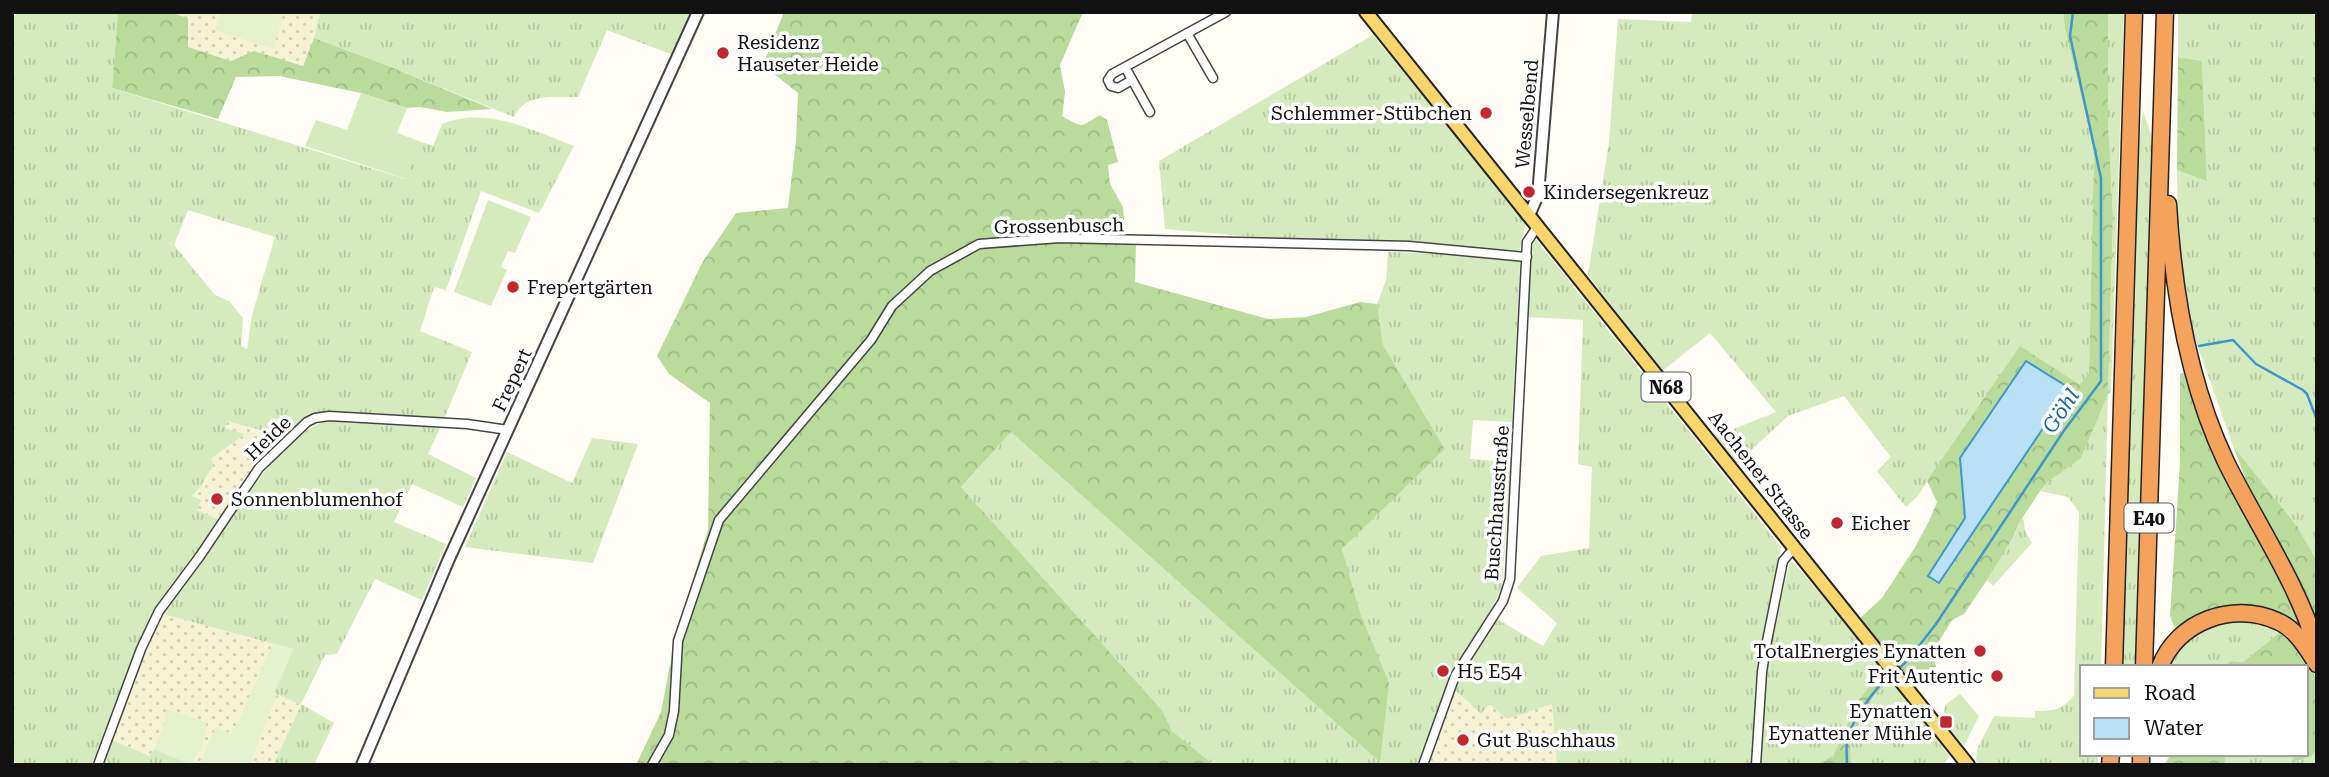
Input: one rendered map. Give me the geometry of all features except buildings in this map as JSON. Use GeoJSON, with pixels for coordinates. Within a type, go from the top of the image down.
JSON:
{"type":"FeatureCollection","features":[{"type":"Feature","properties":{"kind":"highway","name":"E40"},"geometry":{"type":"LineString","coordinates":[[2113,665],[2134,12]]}},
{"type":"Feature","properties":{"kind":"highway"},"geometry":{"type":"LineString","coordinates":[[2165,12],[2160,159],[2175,284],[2188,349],[2205,411],[2225,459],[2278,559],[2311,628],[2317,648]]}},
{"type":"Feature","properties":{"kind":"highway","name":"E40"},"geometry":{"type":"LineString","coordinates":[[2144,665],[2154,352],[2164,196]]}},
{"type":"Feature","properties":{"kind":"highway"},"geometry":{"type":"LineString","coordinates":[[2161,665],[2174,641],[2191,627],[2226,613],[2242,612],[2279,621],[2299,636],[2317,664]]}},
{"type":"Feature","properties":{"kind":"main road","name":"Aachener Strasse"},"geometry":{"type":"LineString","coordinates":[[1366,12],[1968,765]]}},
{"type":"Feature","properties":{"kind":"street","name":"Frepert"},"geometry":{"type":"LineString","coordinates":[[362,765],[432,598],[698,12]]}},
{"type":"Feature","properties":{"kind":"street"},"geometry":{"type":"LineString","coordinates":[[1132,80],[1118,88],[1111,86],[1108,80],[1112,74],[1226,12]]}},
{"type":"Feature","properties":{"kind":"street","name":"Wesselbend"},"geometry":{"type":"LineString","coordinates":[[1527,215],[1538,195],[1553,12]]}},
{"type":"Feature","properties":{"kind":"street"},"geometry":{"type":"LineString","coordinates":[[1187,33],[1213,78]]}},
{"type":"Feature","properties":{"kind":"street"},"geometry":{"type":"LineString","coordinates":[[1125,67],[1150,112]]}},
{"type":"Feature","properties":{"kind":"street","name":"Buschhausstraße"},"geometry":{"type":"LineString","coordinates":[[1423,765],[1455,676],[1503,601],[1510,579],[1527,242],[1537,227]]}},
{"type":"Feature","properties":{"kind":"street","name":"Grossenbusch"},"geometry":{"type":"LineString","coordinates":[[652,765],[669,735],[674,711],[678,641],[719,520],[871,340],[892,306],[930,271],[979,244],[1060,238],[1409,246],[1527,257]]}},
{"type":"Feature","properties":{"kind":"street","name":"Heide"},"geometry":{"type":"LineString","coordinates":[[98,765],[141,649],[159,611],[259,468],[307,422],[329,416],[508,430]]}},
{"type":"Feature","properties":{"kind":"street"},"geometry":{"type":"LineString","coordinates":[[1756,765],[1762,672],[1767,641],[1783,561],[1794,548]]}},
{"type":"Feature","properties":{"kind":"shaded area"},"geometry":{"type":"Polygon","coordinates":[[[168,12],[320,12],[303,66],[254,51],[232,61],[187,47],[168,12]]]}},
{"type":"Feature","properties":{"kind":"shaded area"},"geometry":{"type":"Polygon","coordinates":[[[227,421],[285,437],[253,470],[222,521],[196,510],[192,496],[198,492],[213,466],[211,459],[245,434],[225,428],[227,421]]]}},
{"type":"Feature","properties":{"kind":"shaded area"},"geometry":{"type":"Polygon","coordinates":[[[163,614],[293,649],[301,705],[273,765],[193,765],[154,749],[150,756],[112,740],[145,651],[163,614]]]}},
{"type":"Feature","properties":{"kind":"shaded area"},"geometry":{"type":"Polygon","coordinates":[[[1455,690],[1480,714],[1488,704],[1553,704],[1557,765],[1434,765],[1429,758],[1455,690]]]}},
{"type":"Feature","properties":{"kind":"green space"},"geometry":{"type":"Polygon","coordinates":[[[12,12],[118,12],[112,88],[406,179],[419,141],[433,146],[442,124],[459,119],[509,122],[574,146],[539,213],[481,191],[446,290],[434,287],[420,331],[472,352],[444,419],[318,412],[307,416],[285,437],[227,421],[225,428],[245,434],[211,459],[214,466],[192,496],[201,500],[197,510],[222,521],[159,603],[138,646],[92,765],[12,765],[12,12]],[[188,210],[174,245],[215,295],[229,301],[243,318],[241,346],[247,349],[252,315],[275,237],[188,210]]]}},
{"type":"Feature","properties":{"kind":"green space"},"geometry":{"type":"Polygon","coordinates":[[[118,12],[168,12],[188,18],[188,47],[231,61],[254,51],[303,66],[314,38],[492,109],[447,112],[420,107],[407,108],[361,93],[279,76],[236,77],[218,119],[112,88],[118,12]]]}},
{"type":"Feature","properties":{"kind":"green space"},"geometry":{"type":"Polygon","coordinates":[[[221,12],[266,12],[283,18],[273,49],[215,30],[221,12]]]}},
{"type":"Feature","properties":{"kind":"green space"},"geometry":{"type":"Polygon","coordinates":[[[320,12],[691,12],[673,55],[607,30],[578,97],[533,100],[519,109],[514,117],[314,38],[320,12]]]}},
{"type":"Feature","properties":{"kind":"green space"},"geometry":{"type":"Polygon","coordinates":[[[784,12],[1083,12],[1060,65],[1065,92],[1062,116],[1082,125],[1100,115],[1107,120],[1118,162],[1108,165],[1110,184],[1123,207],[1125,233],[1136,246],[1135,282],[1268,319],[1306,317],[1360,302],[1377,304],[1383,345],[1445,449],[1342,549],[1361,615],[1389,683],[1380,762],[1011,432],[961,487],[1162,710],[1172,731],[1214,765],[636,765],[661,712],[676,634],[708,530],[710,403],[669,374],[657,356],[702,263],[736,213],[788,208],[796,141],[798,93],[763,65],[784,12]]]}},
{"type":"Feature","properties":{"kind":"green space"},"geometry":{"type":"Polygon","coordinates":[[[1692,12],[2063,12],[2094,149],[2089,372],[2080,386],[1963,431],[1916,498],[1906,507],[1877,471],[1891,457],[1844,396],[1788,416],[1736,464],[1714,437],[1776,412],[1710,333],[1661,372],[1588,275],[1609,142],[1618,19],[1691,22],[1692,12]]]}},
{"type":"Feature","properties":{"kind":"green space"},"geometry":{"type":"Polygon","coordinates":[[[2063,12],[2108,12],[2108,121],[2113,217],[2108,394],[2081,458],[2049,481],[2040,491],[1987,580],[1964,614],[1952,620],[1933,651],[1936,666],[1934,670],[1923,681],[1911,683],[1859,619],[1882,598],[1929,521],[1937,502],[1927,481],[2020,346],[2080,385],[2089,372],[2094,149],[2063,12]],[[2027,361],[1965,518],[1928,575],[1939,583],[2055,409],[2052,406],[2055,401],[2027,361]]]}},
{"type":"Feature","properties":{"kind":"green space"},"geometry":{"type":"Polygon","coordinates":[[[2108,12],[2124,12],[2111,393],[2108,394],[2113,217],[2108,121],[2108,12]]]}},
{"type":"Feature","properties":{"kind":"green space"},"geometry":{"type":"Polygon","coordinates":[[[2178,12],[2317,12],[2317,561],[2297,526],[2233,446],[2192,331],[2178,244],[2177,170],[2207,180],[2202,61],[2178,57],[2178,12]]]}},
{"type":"Feature","properties":{"kind":"green space"},"geometry":{"type":"Polygon","coordinates":[[[1373,35],[1526,221],[1520,250],[1388,249],[1165,229],[1159,161],[1373,35]]]}},
{"type":"Feature","properties":{"kind":"green space"},"geometry":{"type":"Polygon","coordinates":[[[2178,57],[2202,61],[2207,181],[2177,170],[2178,57]]]}},
{"type":"Feature","properties":{"kind":"green space"},"geometry":{"type":"Polygon","coordinates":[[[361,93],[407,108],[397,133],[419,141],[407,179],[305,146],[316,120],[347,130],[361,93]]]}},
{"type":"Feature","properties":{"kind":"green space"},"geometry":{"type":"Polygon","coordinates":[[[2143,111],[2156,149],[2138,665],[2120,665],[2136,163],[2143,111]]]}},
{"type":"Feature","properties":{"kind":"green space"},"geometry":{"type":"Polygon","coordinates":[[[488,200],[531,217],[515,253],[508,251],[501,267],[507,270],[491,306],[454,292],[488,200]]]}},
{"type":"Feature","properties":{"kind":"green space"},"geometry":{"type":"Polygon","coordinates":[[[1534,237],[1781,547],[1755,688],[1752,765],[1557,765],[1552,704],[1507,719],[1489,704],[1481,714],[1455,690],[1462,674],[1497,619],[1543,646],[1557,623],[1517,588],[1541,556],[1589,548],[1592,467],[1578,464],[1583,320],[1526,317],[1534,237]]]}},
{"type":"Feature","properties":{"kind":"green space"},"geometry":{"type":"Polygon","coordinates":[[[1388,252],[1516,257],[1520,263],[1512,422],[1473,420],[1470,459],[1511,462],[1502,586],[1490,612],[1452,673],[1417,765],[1214,765],[1172,731],[1162,710],[961,487],[1011,432],[1380,761],[1361,615],[1342,549],[1445,449],[1383,345],[1377,304],[1386,280],[1388,252]]]}},
{"type":"Feature","properties":{"kind":"green space"},"geometry":{"type":"Polygon","coordinates":[[[2188,371],[2302,625],[2295,626],[2221,608],[2191,619],[2176,631],[2170,616],[2180,463],[2180,374],[2188,371]]]}},
{"type":"Feature","properties":{"kind":"green space"},"geometry":{"type":"Polygon","coordinates":[[[2108,394],[2101,665],[2080,665],[2080,756],[2098,756],[2098,765],[1979,765],[1976,761],[1977,749],[1994,716],[2035,718],[2035,711],[2057,709],[2074,695],[2079,512],[2068,497],[2040,491],[2108,394]]]}},
{"type":"Feature","properties":{"kind":"green space"},"geometry":{"type":"Polygon","coordinates":[[[330,421],[440,428],[428,454],[476,478],[463,507],[412,484],[394,522],[446,544],[422,600],[375,579],[337,654],[325,655],[301,704],[334,723],[314,765],[273,765],[301,705],[274,693],[293,649],[163,614],[277,457],[295,439],[313,427],[330,421]]]}},
{"type":"Feature","properties":{"kind":"green space"},"geometry":{"type":"Polygon","coordinates":[[[592,438],[638,444],[593,563],[465,547],[507,452],[572,483],[592,438]]]}},
{"type":"Feature","properties":{"kind":"green space"},"geometry":{"type":"Polygon","coordinates":[[[2233,446],[2297,526],[2317,561],[2317,625],[2249,488],[2233,446]]]}},
{"type":"Feature","properties":{"kind":"green space"},"geometry":{"type":"Polygon","coordinates":[[[2023,515],[2025,531],[2032,543],[1993,586],[1987,580],[2023,515]]]}},
{"type":"Feature","properties":{"kind":"green space"},"geometry":{"type":"Polygon","coordinates":[[[1790,561],[1884,668],[1857,702],[1833,756],[1815,765],[1759,765],[1768,657],[1790,561]]]}},
{"type":"Feature","properties":{"kind":"green space"},"geometry":{"type":"Polygon","coordinates":[[[2244,620],[2262,624],[2279,633],[2243,662],[2231,661],[2226,665],[2170,665],[2192,639],[2218,625],[2244,620]]]}},
{"type":"Feature","properties":{"kind":"green space"},"geometry":{"type":"Polygon","coordinates":[[[2279,633],[2303,655],[2311,668],[2317,684],[2317,749],[2312,756],[2295,762],[2293,756],[2308,756],[2308,665],[2226,665],[2231,661],[2243,662],[2279,633]]]}},
{"type":"Feature","properties":{"kind":"green space"},"geometry":{"type":"Polygon","coordinates":[[[273,643],[293,649],[274,693],[277,694],[250,765],[199,765],[216,727],[230,733],[236,726],[273,643]]]}},
{"type":"Feature","properties":{"kind":"green space"},"geometry":{"type":"Polygon","coordinates":[[[1884,668],[1892,680],[1874,695],[1850,742],[1851,765],[1815,765],[1833,756],[1857,702],[1884,668]]]}},
{"type":"Feature","properties":{"kind":"green space"},"geometry":{"type":"Polygon","coordinates":[[[1892,680],[1950,757],[1942,765],[1851,765],[1850,742],[1874,695],[1892,680]]]}},
{"type":"Feature","properties":{"kind":"green space"},"geometry":{"type":"Polygon","coordinates":[[[1960,694],[1979,716],[1964,746],[1943,722],[1945,705],[1960,694]]]}},
{"type":"Feature","properties":{"kind":"green space"},"geometry":{"type":"Polygon","coordinates":[[[167,709],[206,722],[202,744],[190,764],[154,749],[167,709]]]}},
{"type":"Feature","properties":{"kind":"green space"},"geometry":{"type":"Polygon","coordinates":[[[112,740],[150,756],[154,749],[193,765],[103,765],[112,740]]]}},
{"type":"Feature","properties":{"kind":"green space"},"geometry":{"type":"Polygon","coordinates":[[[2317,749],[2317,765],[2225,765],[2225,756],[2293,756],[2296,762],[2312,756],[2317,749]]]}},
{"type":"Feature","properties":{"kind":"green space"},"geometry":{"type":"Polygon","coordinates":[[[2170,756],[2225,756],[2225,765],[2164,765],[2170,756]]]}},
{"type":"Feature","properties":{"kind":"water"},"geometry":{"type":"Polygon","coordinates":[[[2026,361],[2079,394],[2069,407],[2055,401],[2052,406],[2056,409],[1939,583],[1928,576],[1965,518],[1960,458],[2026,361]]]}},
{"type":"Feature","properties":{"kind":"waterway","name":"Göhl"},"geometry":{"type":"LineString","coordinates":[[1898,669],[1936,624],[2063,432],[2101,381],[2101,178],[2070,36],[2073,12]]}},
{"type":"Feature","properties":{"kind":"waterway"},"geometry":{"type":"LineString","coordinates":[[2199,346],[2233,340],[2256,364],[2303,390],[2317,420]]}},
{"type":"Feature","properties":{"kind":"waterway","name":"Göhl"},"geometry":{"type":"LineString","coordinates":[[1847,765],[1847,742],[1853,725],[1871,697],[1890,675]]}},
{"type":"Feature","properties":{"kind":"place","name":"Residenz Hauseter Heide"},"geometry":{"type":"Point","coordinates":[723,53]}},
{"type":"Feature","properties":{"kind":"place","name":"Schlemmer-Stübchen"},"geometry":{"type":"Point","coordinates":[1486,113]}},
{"type":"Feature","properties":{"kind":"place","name":"Kindersegenkreuz"},"geometry":{"type":"Point","coordinates":[1529,192]}},
{"type":"Feature","properties":{"kind":"place","name":"Frepertgärten"},"geometry":{"type":"Point","coordinates":[513,287]}},
{"type":"Feature","properties":{"kind":"place","name":"Sonnenblumenhof"},"geometry":{"type":"Point","coordinates":[217,499]}},
{"type":"Feature","properties":{"kind":"place","name":"Eicher"},"geometry":{"type":"Point","coordinates":[1837,523]}},
{"type":"Feature","properties":{"kind":"place","name":"TotalEnergies Eynatten"},"geometry":{"type":"Point","coordinates":[1980,651]}},
{"type":"Feature","properties":{"kind":"place","name":"H5 E54"},"geometry":{"type":"Point","coordinates":[1443,671]}},
{"type":"Feature","properties":{"kind":"place","name":"Frit Autentic"},"geometry":{"type":"Point","coordinates":[1997,676]}},
{"type":"Feature","properties":{"kind":"place","name":"Eynatten Eynattener Mühle"},"geometry":{"type":"Point","coordinates":[1946,722]}},
{"type":"Feature","properties":{"kind":"place","name":"Gut Buschhaus"},"geometry":{"type":"Point","coordinates":[1463,740]}}]}
